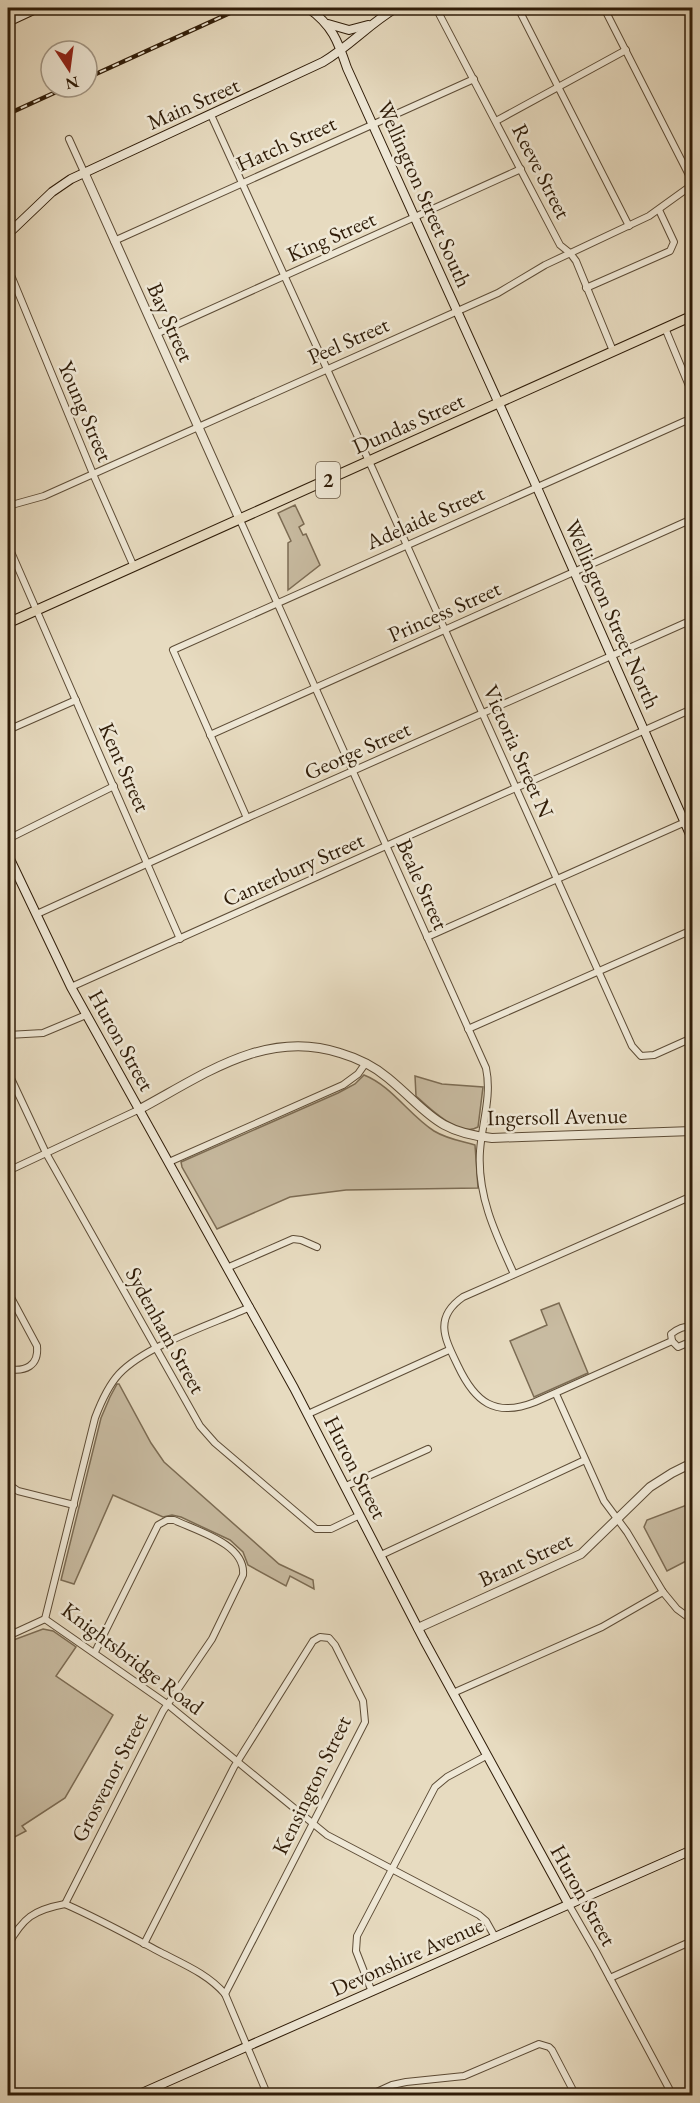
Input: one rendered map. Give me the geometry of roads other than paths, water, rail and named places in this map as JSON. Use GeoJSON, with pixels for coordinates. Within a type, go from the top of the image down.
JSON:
{"type":"FeatureCollection","features":[{"type":"Feature","properties":{"kind":"main road"},"geometry":{"type":"LineString","coordinates":[[8,22],[38,8]]}},
{"type":"Feature","properties":{"kind":"main road","name":"Wellington Street South"},"geometry":{"type":"LineString","coordinates":[[308,8],[328,24],[342,51],[498,403]]}},
{"type":"Feature","properties":{"kind":"main road","name":"Main Street"},"geometry":{"type":"LineString","coordinates":[[8,234],[52,192],[84,172],[323,62],[352,43],[370,24],[396,8]]}},
{"type":"Feature","properties":{"kind":"main road"},"geometry":{"type":"LineString","coordinates":[[328,24],[352,30],[370,24]]}},
{"type":"Feature","properties":{"kind":"main road","name":"Dundas Street"},"geometry":{"type":"LineString","coordinates":[[8,623],[693,316]]}},
{"type":"Feature","properties":{"kind":"main road","name":"Wellington Street North"},"geometry":{"type":"LineString","coordinates":[[498,403],[645,730],[689,821],[693,839]]}},
{"type":"Feature","properties":{"kind":"main road","name":"Huron Street"},"geometry":{"type":"LineString","coordinates":[[8,855],[71,987],[229,1267],[486,1756],[569,1905]]}},
{"type":"Feature","properties":{"kind":"main road","name":"Devonshire Avenue"},"geometry":{"type":"LineString","coordinates":[[135,2096],[693,1850]]}},
{"type":"Feature","properties":{"kind":"street","name":"Reeve Street"},"geometry":{"type":"LineString","coordinates":[[436,8],[560,245],[576,261],[613,351]]}},
{"type":"Feature","properties":{"kind":"street"},"geometry":{"type":"LineString","coordinates":[[518,8],[629,226]]}},
{"type":"Feature","properties":{"kind":"street"},"geometry":{"type":"LineString","coordinates":[[604,8],[693,183]]}},
{"type":"Feature","properties":{"kind":"street"},"geometry":{"type":"LineString","coordinates":[[496,121],[626,50]]}},
{"type":"Feature","properties":{"kind":"street","name":"Hatch Street"},"geometry":{"type":"LineString","coordinates":[[114,241],[474,79]]}},
{"type":"Feature","properties":{"kind":"street","name":"Victoria Street N"},"geometry":{"type":"LineString","coordinates":[[211,115],[632,1046],[637,1053],[645,1056],[654,1055],[693,1038]]}},
{"type":"Feature","properties":{"kind":"street","name":"Bay Street"},"geometry":{"type":"LineString","coordinates":[[69,139],[240,520]]}},
{"type":"Feature","properties":{"kind":"street","name":"King Street"},"geometry":{"type":"LineString","coordinates":[[156,334],[521,169]]}},
{"type":"Feature","properties":{"kind":"street","name":"Peel Street"},"geometry":{"type":"LineString","coordinates":[[8,506],[31,501],[500,292],[570,253],[659,210],[693,183]]}},
{"type":"Feature","properties":{"kind":"street"},"geometry":{"type":"LineString","coordinates":[[586,288],[670,251],[674,242],[659,210]]}},
{"type":"Feature","properties":{"kind":"street","name":"Young Street"},"geometry":{"type":"LineString","coordinates":[[8,268],[134,567]]}},
{"type":"Feature","properties":{"kind":"street"},"geometry":{"type":"LineString","coordinates":[[664,328],[693,393]]}},
{"type":"Feature","properties":{"kind":"street","name":"Adelaide Street"},"geometry":{"type":"LineString","coordinates":[[210,735],[173,650],[693,418]]}},
{"type":"Feature","properties":{"kind":"street","name":"Princess Street"},"geometry":{"type":"LineString","coordinates":[[210,735],[693,519]]}},
{"type":"Feature","properties":{"kind":"street","name":"Beale Street"},"geometry":{"type":"LineString","coordinates":[[240,520],[488,1076],[480,1168],[488,1214],[514,1274]]}},
{"type":"Feature","properties":{"kind":"street","name":"Kent Street"},"geometry":{"type":"LineString","coordinates":[[8,545],[180,939]]}},
{"type":"Feature","properties":{"kind":"street","name":"George Street"},"geometry":{"type":"LineString","coordinates":[[37,915],[248,818],[693,620]]}},
{"type":"Feature","properties":{"kind":"street"},"geometry":{"type":"LineString","coordinates":[[8,730],[76,700]]}},
{"type":"Feature","properties":{"kind":"street","name":"Canterbury Street"},"geometry":{"type":"LineString","coordinates":[[71,987],[693,709]]}},
{"type":"Feature","properties":{"kind":"street"},"geometry":{"type":"LineString","coordinates":[[210,735],[248,818]]}},
{"type":"Feature","properties":{"kind":"street"},"geometry":{"type":"LineString","coordinates":[[8,839],[114,786]]}},
{"type":"Feature","properties":{"kind":"street"},"geometry":{"type":"LineString","coordinates":[[427,937],[689,821]]}},
{"type":"Feature","properties":{"kind":"street"},"geometry":{"type":"LineString","coordinates":[[468,1029],[693,930]]}},
{"type":"Feature","properties":{"kind":"street"},"geometry":{"type":"LineString","coordinates":[[8,1035],[50,1032],[86,1015]]}},
{"type":"Feature","properties":{"kind":"street","name":"Ingersoll Avenue"},"geometry":{"type":"LineString","coordinates":[[140,1109],[235,1058],[279,1046],[310,1046],[336,1052],[376,1069],[439,1122],[460,1133],[482,1137],[693,1131]]}},
{"type":"Feature","properties":{"kind":"street"},"geometry":{"type":"LineString","coordinates":[[169,1162],[343,1085],[358,1074],[365,1064]]}},
{"type":"Feature","properties":{"kind":"street","name":"Sydenham Street"},"geometry":{"type":"LineString","coordinates":[[8,1072],[46,1153],[206,1433],[308,1524],[319,1530],[327,1530],[360,1515]]}},
{"type":"Feature","properties":{"kind":"street"},"geometry":{"type":"LineString","coordinates":[[8,1171],[140,1109]]}},
{"type":"Feature","properties":{"kind":"street"},"geometry":{"type":"LineString","coordinates":[[672,1341],[556,1394],[518,1408],[501,1408],[485,1403],[471,1390],[449,1350],[444,1325],[447,1313],[465,1296],[693,1196]]}},
{"type":"Feature","properties":{"kind":"street"},"geometry":{"type":"LineString","coordinates":[[229,1267],[293,1239],[302,1240],[317,1247]]}},
{"type":"Feature","properties":{"kind":"street"},"geometry":{"type":"LineString","coordinates":[[8,1292],[37,1346],[38,1353],[34,1364],[27,1369],[8,1370]]}},
{"type":"Feature","properties":{"kind":"street","name":"Knightsbridge Road"},"geometry":{"type":"LineString","coordinates":[[250,1307],[156,1349],[128,1365],[107,1391],[95,1418],[45,1619],[167,1704],[313,1824],[339,1842],[478,1915],[486,1921],[495,1937]]}},
{"type":"Feature","properties":{"kind":"street"},"geometry":{"type":"LineString","coordinates":[[693,1328],[686,1326],[671,1334],[672,1341],[678,1347],[693,1341]]}},
{"type":"Feature","properties":{"kind":"street"},"geometry":{"type":"LineString","coordinates":[[308,1414],[449,1350]]}},
{"type":"Feature","properties":{"kind":"street"},"geometry":{"type":"LineString","coordinates":[[556,1394],[603,1500],[627,1532],[663,1592],[677,1609],[693,1620]]}},
{"type":"Feature","properties":{"kind":"street"},"geometry":{"type":"LineString","coordinates":[[346,1486],[428,1449]]}},
{"type":"Feature","properties":{"kind":"street"},"geometry":{"type":"LineString","coordinates":[[381,1555],[585,1461]]}},
{"type":"Feature","properties":{"kind":"street","name":"Brant Street"},"geometry":{"type":"LineString","coordinates":[[418,1628],[581,1554],[660,1479],[693,1463]]}},
{"type":"Feature","properties":{"kind":"street"},"geometry":{"type":"LineString","coordinates":[[8,1484],[20,1492],[74,1505]]}},
{"type":"Feature","properties":{"kind":"street","name":"Grosvenor Street"},"geometry":{"type":"LineString","coordinates":[[65,1904],[167,1704],[212,1639],[243,1575],[242,1563],[234,1550],[174,1520],[167,1520],[158,1525],[95,1652]]}},
{"type":"Feature","properties":{"kind":"street"},"geometry":{"type":"LineString","coordinates":[[453,1693],[602,1627],[663,1592]]}},
{"type":"Feature","properties":{"kind":"street"},"geometry":{"type":"LineString","coordinates":[[8,1636],[45,1619]]}},
{"type":"Feature","properties":{"kind":"street","name":"Kensington Street"},"geometry":{"type":"LineString","coordinates":[[225,1994],[358,1736],[365,1718],[363,1701],[332,1641],[324,1636],[313,1641],[238,1761]]}},
{"type":"Feature","properties":{"kind":"street"},"geometry":{"type":"LineString","coordinates":[[372,1992],[358,1958],[357,1936],[435,1787],[447,1777],[486,1756]]}},
{"type":"Feature","properties":{"kind":"street"},"geometry":{"type":"LineString","coordinates":[[144,1944],[238,1761]]}},
{"type":"Feature","properties":{"kind":"street"},"geometry":{"type":"LineString","coordinates":[[8,1945],[17,1928],[28,1918],[54,1906],[65,1904],[211,1980],[225,1994],[268,2096]]}},
{"type":"Feature","properties":{"kind":"street","name":"Huron Street"},"geometry":{"type":"LineString","coordinates":[[569,1905],[672,2096]]}},
{"type":"Feature","properties":{"kind":"street"},"geometry":{"type":"LineString","coordinates":[[610,1978],[693,1941]]}},
{"type":"Feature","properties":{"kind":"street"},"geometry":{"type":"LineString","coordinates":[[368,2096],[392,2085],[406,2082],[464,2076],[539,2044],[552,2050],[576,2096]]}},
{"type":"Feature","properties":{"kind":"railway"},"geometry":{"type":"LineString","coordinates":[[99,73],[241,8]]}},
{"type":"Feature","properties":{"kind":"railway"},"geometry":{"type":"LineString","coordinates":[[8,114],[41,99]]}}]}
